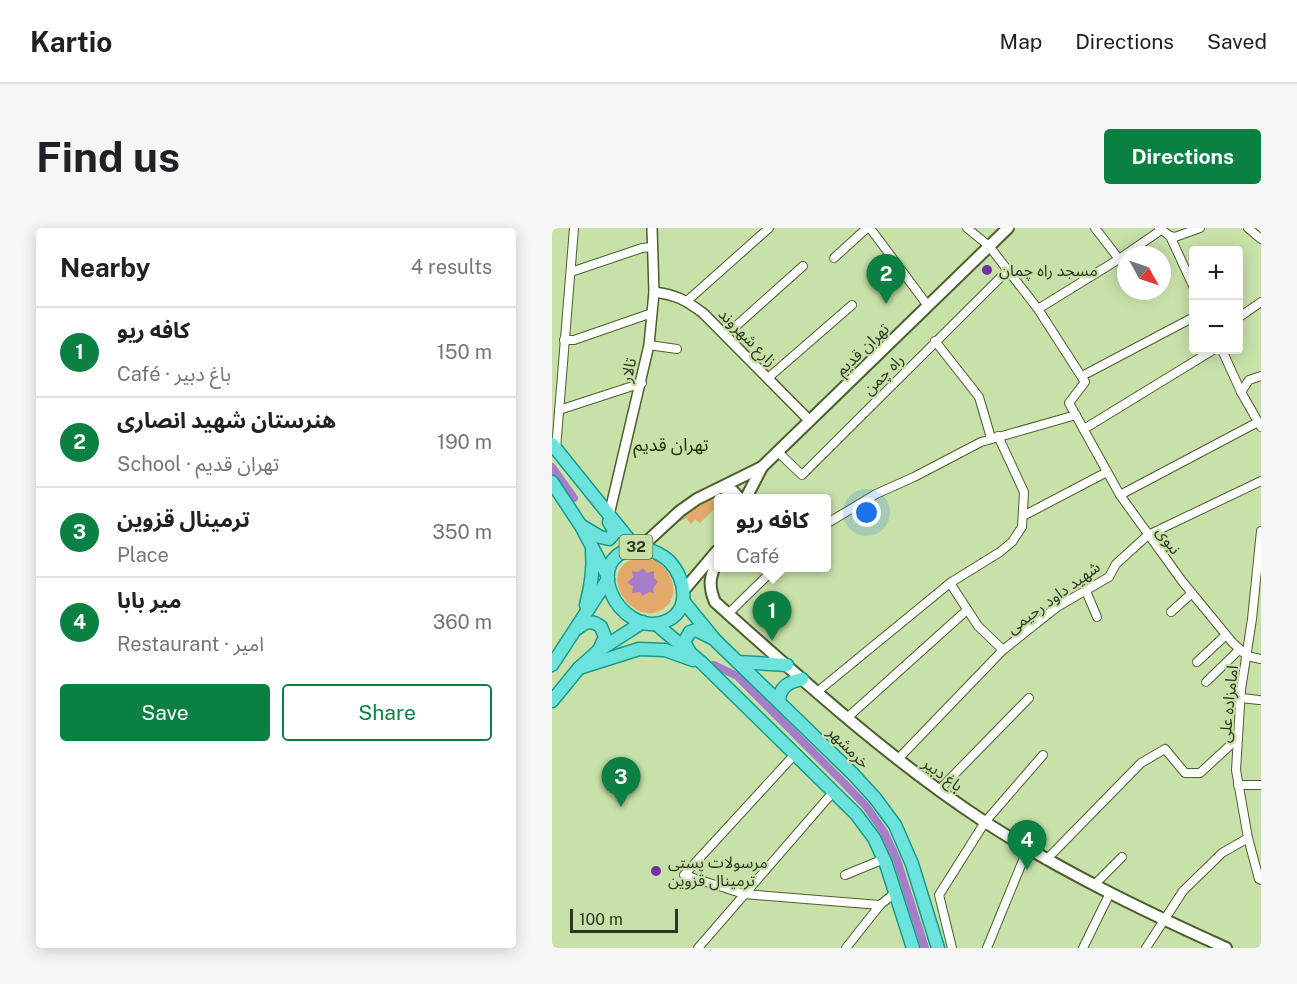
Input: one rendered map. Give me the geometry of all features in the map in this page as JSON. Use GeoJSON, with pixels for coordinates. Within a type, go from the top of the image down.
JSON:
{"type":"FeatureCollection","features":[{"type":"Feature","properties":{"kind":"main road","name":"تهران قدیم"},"geometry":{"type":"LineString","coordinates":[[762,467],[1008,228]]}},
{"type":"Feature","properties":{"kind":"main road","name":"32"},"geometry":{"type":"LineString","coordinates":[[554,448],[638,547]]}},
{"type":"Feature","properties":{"kind":"main road"},"geometry":{"type":"LineString","coordinates":[[638,547],[697,499],[762,467]]}},
{"type":"Feature","properties":{"kind":"main road"},"geometry":{"type":"LineString","coordinates":[[748,494],[762,467]]}},
{"type":"Feature","properties":{"kind":"main road","name":"32"},"geometry":{"type":"LineString","coordinates":[[552,482],[581,525],[607,577],[614,600],[632,617],[650,623]]}},
{"type":"Feature","properties":{"kind":"main road"},"geometry":{"type":"LineString","coordinates":[[581,525],[604,539],[613,536],[615,532],[587,496],[584,485]]}},
{"type":"Feature","properties":{"kind":"main road"},"geometry":{"type":"LineString","coordinates":[[719,488],[733,491],[736,494]]}},
{"type":"Feature","properties":{"kind":"main road"},"geometry":{"type":"LineString","coordinates":[[575,631],[586,607],[592,586],[594,568],[592,546]]}},
{"type":"Feature","properties":{"kind":"main road","name":"32"},"geometry":{"type":"LineString","coordinates":[[552,665],[607,577],[612,562],[616,556],[629,549],[638,547],[658,553],[668,560],[676,568],[684,596]]}},
{"type":"Feature","properties":{"kind":"main road"},"geometry":{"type":"LineString","coordinates":[[552,701],[579,668],[598,651],[650,623],[670,620],[681,609],[684,596],[714,555]]}},
{"type":"Feature","properties":{"kind":"main road","name":"باغ دبیر"},"geometry":{"type":"LineString","coordinates":[[714,568],[710,578],[710,589],[715,602],[802,679],[939,790],[1046,860],[1226,948]]}},
{"type":"Feature","properties":{"kind":"main road","name":"خرمشهر"},"geometry":{"type":"LineString","coordinates":[[684,596],[715,640],[853,774],[895,825],[912,864],[938,948]]}},
{"type":"Feature","properties":{"kind":"main road"},"geometry":{"type":"LineString","coordinates":[[575,631],[583,623],[598,624],[605,638],[598,651]]}},
{"type":"Feature","properties":{"kind":"main road"},"geometry":{"type":"LineString","coordinates":[[650,623],[702,663],[834,791],[868,830],[884,859],[913,948]]}},
{"type":"Feature","properties":{"kind":"main road"},"geometry":{"type":"LineString","coordinates":[[689,652],[684,642],[690,632],[696,630],[715,640]]}},
{"type":"Feature","properties":{"kind":"main road"},"geometry":{"type":"LineString","coordinates":[[579,668],[639,649],[652,648],[665,650],[702,663]]}},
{"type":"Feature","properties":{"kind":"main road"},"geometry":{"type":"LineString","coordinates":[[738,662],[787,665]]}},
{"type":"Feature","properties":{"kind":"main road"},"geometry":{"type":"LineString","coordinates":[[779,701],[786,684],[802,679]]}},
{"type":"Feature","properties":{"kind":"street"},"geometry":{"type":"LineString","coordinates":[[554,448],[574,228]]}},
{"type":"Feature","properties":{"kind":"street","name":"تالار"},"geometry":{"type":"LineString","coordinates":[[609,515],[642,383],[649,345],[654,292],[652,228]]}},
{"type":"Feature","properties":{"kind":"street"},"geometry":{"type":"LineString","coordinates":[[687,301],[769,228]]}},
{"type":"Feature","properties":{"kind":"street"},"geometry":{"type":"LineString","coordinates":[[834,258],[869,228],[927,306]]}},
{"type":"Feature","properties":{"kind":"street"},"geometry":{"type":"LineString","coordinates":[[831,521],[876,494],[994,437],[1076,415],[1069,402],[1085,382],[1082,376],[1038,309],[1008,270],[989,246],[967,228]]}},
{"type":"Feature","properties":{"kind":"street"},"geometry":{"type":"LineString","coordinates":[[1095,228],[1117,256]]}},
{"type":"Feature","properties":{"kind":"street"},"geometry":{"type":"LineString","coordinates":[[1137,246],[1160,229],[1175,237],[1200,228]]}},
{"type":"Feature","properties":{"kind":"street"},"geometry":{"type":"LineString","coordinates":[[1248,228],[1261,239]]}},
{"type":"Feature","properties":{"kind":"street"},"geometry":{"type":"LineString","coordinates":[[1170,236],[1189,277]]}},
{"type":"Feature","properties":{"kind":"street"},"geometry":{"type":"LineString","coordinates":[[571,272],[642,248],[652,247]]}},
{"type":"Feature","properties":{"kind":"street"},"geometry":{"type":"LineString","coordinates":[[1038,309],[1117,260]]}},
{"type":"Feature","properties":{"kind":"street"},"geometry":{"type":"LineString","coordinates":[[726,335],[803,266]]}},
{"type":"Feature","properties":{"kind":"street","name":"راه چمن"},"geometry":{"type":"LineString","coordinates":[[778,452],[802,475],[1008,270]]}},
{"type":"Feature","properties":{"kind":"street","name":"زارع شهروند"},"geometry":{"type":"LineString","coordinates":[[654,292],[674,295],[687,301],[726,335],[810,421]]}},
{"type":"Feature","properties":{"kind":"street"},"geometry":{"type":"LineString","coordinates":[[1243,315],[1261,302]]}},
{"type":"Feature","properties":{"kind":"street"},"geometry":{"type":"LineString","coordinates":[[768,378],[852,305]]}},
{"type":"Feature","properties":{"kind":"street"},"geometry":{"type":"LineString","coordinates":[[564,340],[574,340],[652,313]]}},
{"type":"Feature","properties":{"kind":"street"},"geometry":{"type":"LineString","coordinates":[[1082,376],[1189,320]]}},
{"type":"Feature","properties":{"kind":"street"},"geometry":{"type":"LineString","coordinates":[[818,692],[950,583],[1012,542],[1022,527],[1024,492],[994,437],[979,397],[935,341]]}},
{"type":"Feature","properties":{"kind":"street"},"geometry":{"type":"LineString","coordinates":[[649,345],[677,349]]}},
{"type":"Feature","properties":{"kind":"street"},"geometry":{"type":"LineString","coordinates":[[1084,429],[1206,354]]}},
{"type":"Feature","properties":{"kind":"street"},"geometry":{"type":"LineString","coordinates":[[1120,495],[1260,425],[1241,392],[1224,354]]}},
{"type":"Feature","properties":{"kind":"street"},"geometry":{"type":"LineString","coordinates":[[1241,392],[1249,380],[1257,377],[1261,370]]}},
{"type":"Feature","properties":{"kind":"street"},"geometry":{"type":"LineString","coordinates":[[559,410],[642,383]]}},
{"type":"Feature","properties":{"kind":"street","name":"نبوی"},"geometry":{"type":"LineString","coordinates":[[1076,415],[1120,495],[1148,535],[1226,635],[1247,656]]}},
{"type":"Feature","properties":{"kind":"street"},"geometry":{"type":"LineString","coordinates":[[1023,516],[1107,472]]}},
{"type":"Feature","properties":{"kind":"street","name":"شهید داود رحیمی"},"geometry":{"type":"LineString","coordinates":[[898,759],[1003,650],[1057,607],[1109,577],[1116,564],[1148,535],[1261,482]]}},
{"type":"Feature","properties":{"kind":"street","name":"امامزاده علی"},"geometry":{"type":"LineString","coordinates":[[1260,880],[1248,838],[1236,770],[1240,698],[1261,531]]}},
{"type":"Feature","properties":{"kind":"street"},"geometry":{"type":"LineString","coordinates":[[728,614],[770,572]]}},
{"type":"Feature","properties":{"kind":"street"},"geometry":{"type":"LineString","coordinates":[[950,583],[978,626],[1003,650]]}},
{"type":"Feature","properties":{"kind":"street"},"geometry":{"type":"LineString","coordinates":[[1086,591],[1097,617]]}},
{"type":"Feature","properties":{"kind":"street"},"geometry":{"type":"LineString","coordinates":[[1171,612],[1192,593]]}},
{"type":"Feature","properties":{"kind":"street"},"geometry":{"type":"LineString","coordinates":[[848,717],[967,610]]}},
{"type":"Feature","properties":{"kind":"street"},"geometry":{"type":"LineString","coordinates":[[1197,662],[1226,635]]}},
{"type":"Feature","properties":{"kind":"street"},"geometry":{"type":"LineString","coordinates":[[1206,682],[1240,649]]}},
{"type":"Feature","properties":{"kind":"street"},"geometry":{"type":"LineString","coordinates":[[1247,656],[1261,659]]}},
{"type":"Feature","properties":{"kind":"street"},"geometry":{"type":"LineString","coordinates":[[939,790],[1029,698]]}},
{"type":"Feature","properties":{"kind":"street"},"geometry":{"type":"LineString","coordinates":[[1240,698],[1259,700]]}},
{"type":"Feature","properties":{"kind":"street"},"geometry":{"type":"LineString","coordinates":[[1046,860],[1141,763],[1165,749],[1185,773],[1200,773],[1238,738]]}},
{"type":"Feature","properties":{"kind":"street"},"geometry":{"type":"LineString","coordinates":[[796,753],[684,875],[744,894],[880,905]]}},
{"type":"Feature","properties":{"kind":"street"},"geometry":{"type":"LineString","coordinates":[[952,948],[939,895],[986,822],[1043,755]]}},
{"type":"Feature","properties":{"kind":"street"},"geometry":{"type":"LineString","coordinates":[[1238,785],[1261,784]]}},
{"type":"Feature","properties":{"kind":"street"},"geometry":{"type":"LineString","coordinates":[[698,948],[834,791]]}},
{"type":"Feature","properties":{"kind":"street"},"geometry":{"type":"LineString","coordinates":[[1146,948],[1184,891],[1222,853],[1248,838]]}},
{"type":"Feature","properties":{"kind":"street"},"geometry":{"type":"LineString","coordinates":[[987,948],[1028,848]]}},
{"type":"Feature","properties":{"kind":"street"},"geometry":{"type":"LineString","coordinates":[[1095,884],[1122,857]]}},
{"type":"Feature","properties":{"kind":"street"},"geometry":{"type":"LineString","coordinates":[[845,875],[884,859]]}},
{"type":"Feature","properties":{"kind":"street"},"geometry":{"type":"LineString","coordinates":[[846,948],[880,905],[896,892]]}},
{"type":"Feature","properties":{"kind":"street"},"geometry":{"type":"LineString","coordinates":[[1083,948],[1110,893]]}},
{"type":"Feature","properties":{"kind":"shaded area"},"geometry":{"type":"Polygon","coordinates":[[[711,499],[714,502],[714,509],[700,523],[695,519],[691,524],[686,518],[669,527],[685,514],[711,499]]]}},
{"type":"Feature","properties":{"kind":"shaded area"},"geometry":{"type":"Polygon","coordinates":[[[641,557],[658,562],[668,572],[673,585],[669,604],[651,613],[639,611],[629,604],[621,594],[618,583],[619,571],[626,562],[641,557]]]}},
{"type":"Feature","properties":{"kind":"shaded area"},"geometry":{"type":"Polygon","coordinates":[[[643,568],[647,573],[654,571],[654,578],[658,582],[653,588],[654,593],[649,592],[643,596],[640,592],[632,593],[633,586],[627,583],[633,577],[632,571],[638,572],[643,568]]]}},
{"type":"Feature","properties":{"kind":"waterway"},"geometry":{"type":"LineString","coordinates":[[552,467],[574,498]]}},
{"type":"Feature","properties":{"kind":"waterway"},"geometry":{"type":"LineString","coordinates":[[714,665],[737,676],[866,806],[884,832],[897,860],[925,948]]}},
{"type":"Feature","properties":{"kind":"place","name":"مسجد راه چمان"},"geometry":{"type":"Point","coordinates":[987,270]}},
{"type":"Feature","properties":{"kind":"place","name":"هنرستان شهید انصاری"},"geometry":{"type":"Point","coordinates":[886,304]}},
{"type":"Feature","properties":{"kind":"place","name":"کافه ریو"},"geometry":{"type":"Point","coordinates":[772,641]}},
{"type":"Feature","properties":{"kind":"place","name":"ترمینال قزوین"},"geometry":{"type":"Point","coordinates":[621,807]}},
{"type":"Feature","properties":{"kind":"place","name":"میر بابا"},"geometry":{"type":"Point","coordinates":[1027,870]}},
{"type":"Feature","properties":{"kind":"place","name":"مرسولات پستی ترمینال قزوین"},"geometry":{"type":"Point","coordinates":[656,871]}},
{"type":"Feature","properties":{"kind":"district","name":"تهران قدیم"},"geometry":{"type":"Point","coordinates":[671,445]}}]}
